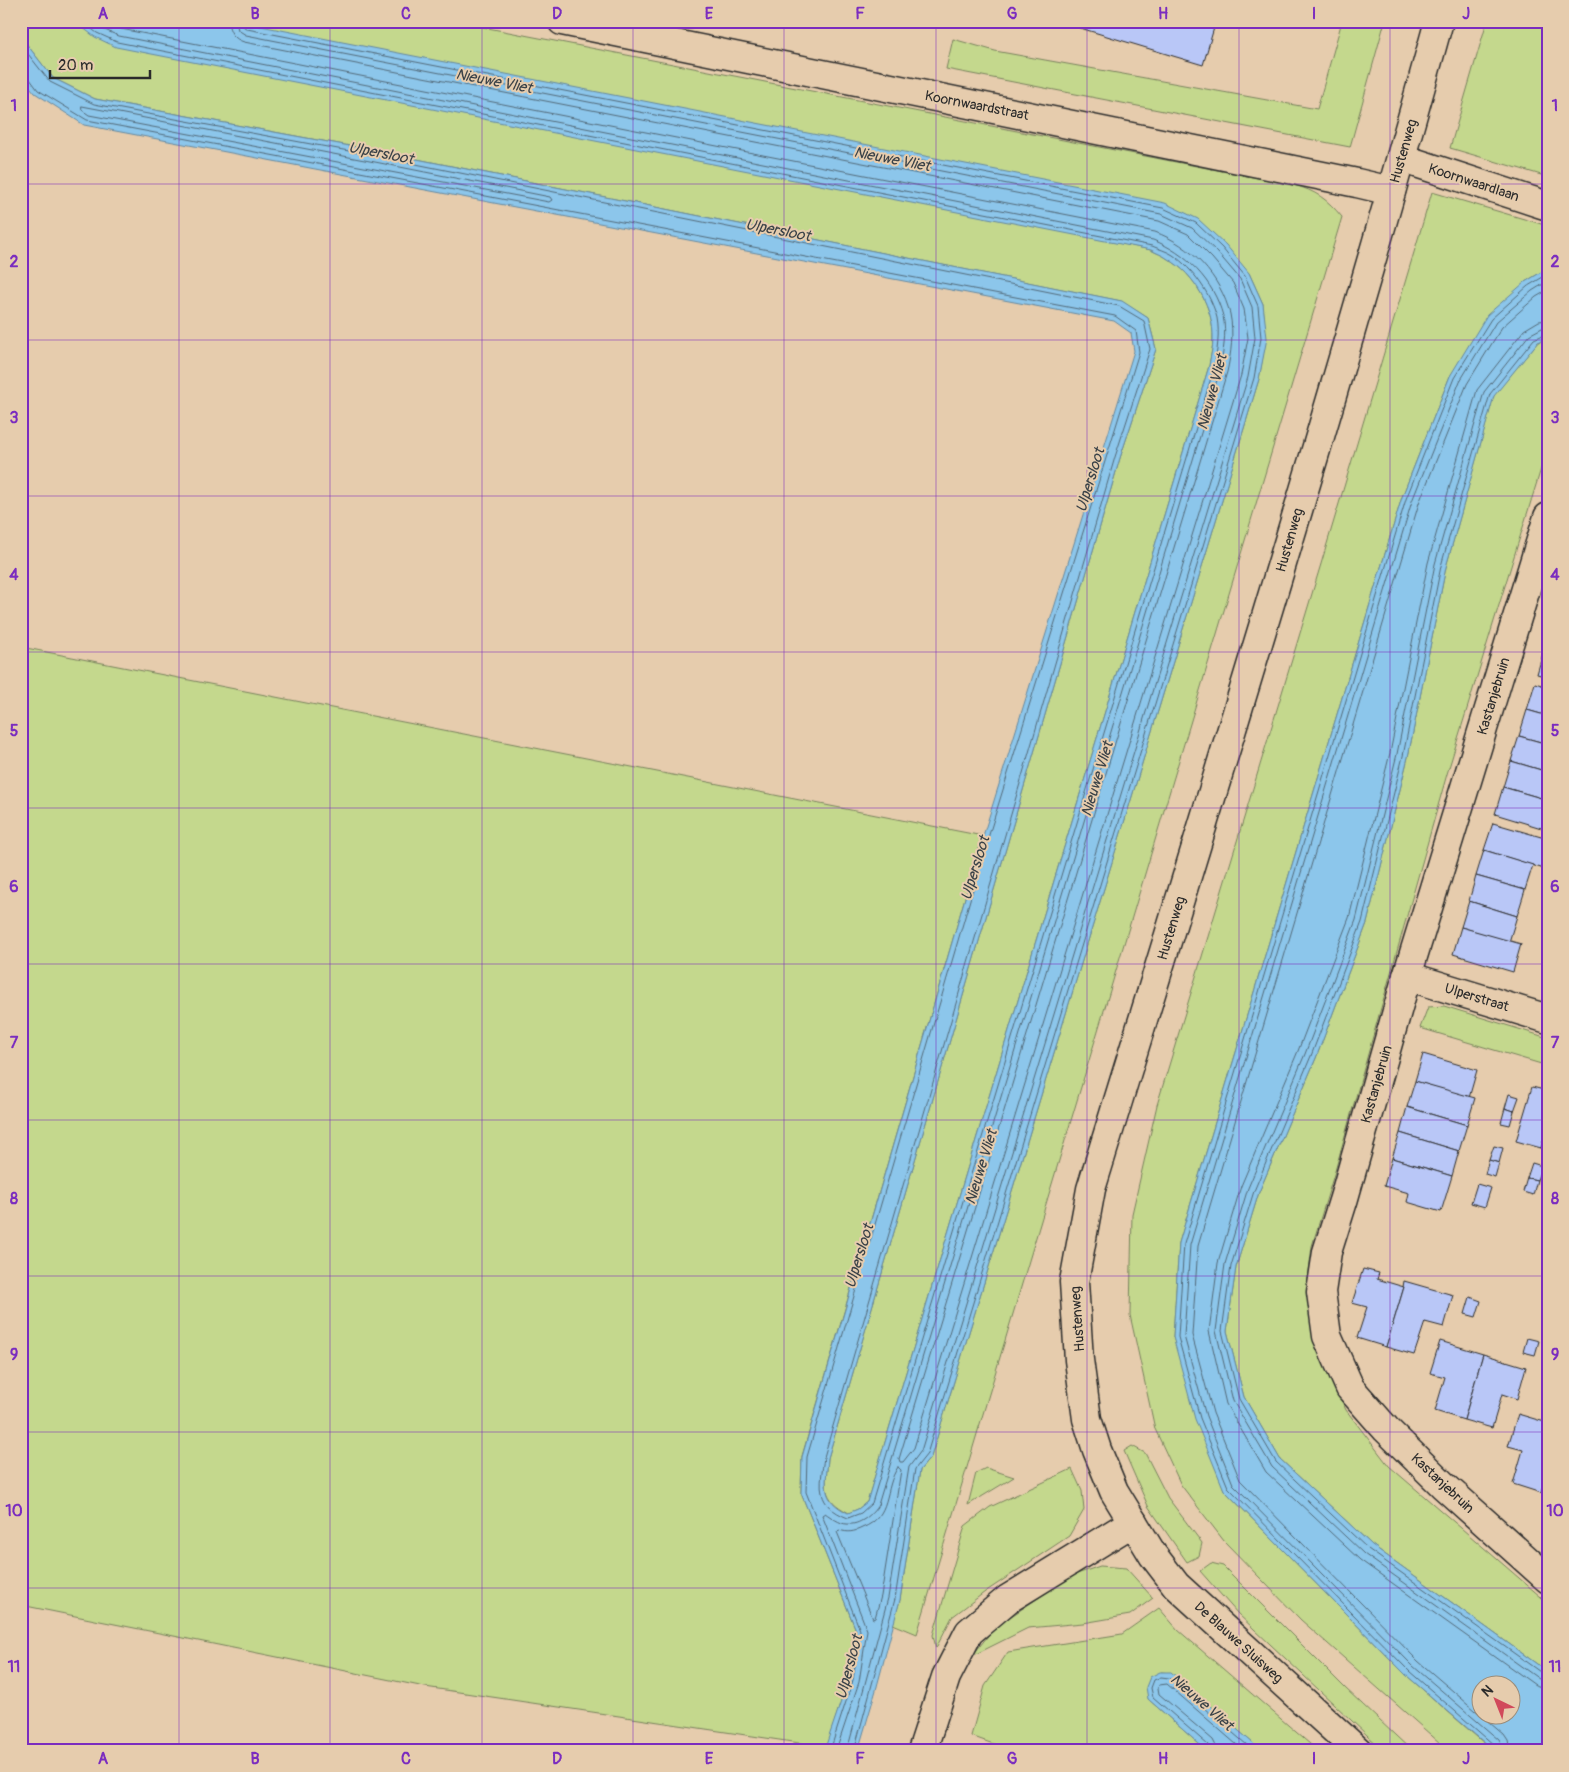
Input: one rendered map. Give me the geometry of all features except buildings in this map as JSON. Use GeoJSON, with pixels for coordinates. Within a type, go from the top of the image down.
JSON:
{"type":"FeatureCollection","features":[{"type":"Feature","properties":{"kind":"street","name":"Koornwaardstraat"},"geometry":{"type":"LineString","coordinates":[[562,21],[1348,180],[1391,191]]}},
{"type":"Feature","properties":{"kind":"street","name":"Hustenweg"},"geometry":{"type":"LineString","coordinates":[[1133,1522],[1114,1491],[1097,1450],[1088,1419],[1079,1360],[1074,1282],[1091,1189],[1263,630],[1401,158],[1439,21]]}},
{"type":"Feature","properties":{"kind":"street","name":"Koornwaardlaan"},"geometry":{"type":"LineString","coordinates":[[1401,158],[1548,206]]}},
{"type":"Feature","properties":{"kind":"street","name":"Kastanjebruin"},"geometry":{"type":"LineString","coordinates":[[1548,517],[1407,976],[1327,1252],[1321,1292],[1326,1336],[1350,1388],[1386,1429],[1443,1484],[1548,1578]]}},
{"type":"Feature","properties":{"kind":"street","name":"Ulperstraat"},"geometry":{"type":"LineString","coordinates":[[1407,976],[1548,1019]]}},
{"type":"Feature","properties":{"kind":"street"},"geometry":{"type":"LineString","coordinates":[[922,1751],[946,1677],[969,1632],[1008,1599],[1133,1522]]}},
{"type":"Feature","properties":{"kind":"street","name":"De Blauwe Sluisweg"},"geometry":{"type":"LineString","coordinates":[[1133,1522],[1153,1556],[1176,1585],[1358,1751]]}},
{"type":"Feature","properties":{"kind":"green space"},"geometry":{"type":"Polygon","coordinates":[[[21,21],[74,21],[1151,250],[1178,266],[1187,274],[1201,293],[1210,316],[1212,328],[1213,342],[1209,366],[867,1502],[858,1509],[849,1513],[833,1502],[829,1496],[826,1484],[828,1458],[1120,458],[1156,349],[1148,318],[1121,301],[377,151],[95,99],[53,78],[21,37],[21,21]]]}},
{"type":"Feature","properties":{"kind":"green space"},"geometry":{"type":"Polygon","coordinates":[[[235,21],[452,21],[1294,185],[1321,196],[1342,217],[917,1634],[893,1624],[900,1600],[920,1470],[931,1457],[1259,379],[1266,339],[1263,304],[1249,273],[235,21]]]}},
{"type":"Feature","properties":{"kind":"green space"},"geometry":{"type":"Polygon","coordinates":[[[1342,21],[1385,21],[1350,147],[946,69],[953,39],[995,51],[1317,109],[1342,21]]]}},
{"type":"Feature","properties":{"kind":"green space"},"geometry":{"type":"Polygon","coordinates":[[[1487,21],[1548,21],[1548,177],[1450,148],[1487,21]]]}},
{"type":"Feature","properties":{"kind":"green space"},"geometry":{"type":"Polygon","coordinates":[[[1432,192],[1548,226],[1548,268],[1525,282],[1450,376],[1402,497],[1179,1243],[1173,1337],[1224,1490],[1406,1675],[1493,1751],[1449,1751],[1301,1620],[1224,1541],[1181,1485],[1155,1429],[1130,1315],[1132,1214],[1157,1105],[1432,192]]]}},
{"type":"Feature","properties":{"kind":"green space"},"geometry":{"type":"Polygon","coordinates":[[[1548,338],[1548,446],[1447,774],[1312,1246],[1307,1287],[1315,1335],[1330,1376],[1346,1410],[1389,1466],[1548,1603],[1548,1672],[1372,1545],[1280,1459],[1244,1397],[1227,1331],[1236,1267],[1259,1192],[1316,1058],[1367,923],[1408,757],[1446,567],[1494,395],[1538,342],[1548,338]]]}},
{"type":"Feature","properties":{"kind":"green space"},"geometry":{"type":"Polygon","coordinates":[[[21,647],[983,836],[802,1456],[801,1493],[856,1630],[849,1678],[826,1747],[425,1687],[21,1605],[21,647]]]}},
{"type":"Feature","properties":{"kind":"green space"},"geometry":{"type":"Polygon","coordinates":[[[1444,1006],[1548,1038],[1548,1066],[1420,1028],[1428,1007],[1444,1006]]]}},
{"type":"Feature","properties":{"kind":"green space"},"geometry":{"type":"Polygon","coordinates":[[[1132,1446],[1145,1453],[1168,1498],[1202,1543],[1199,1556],[1187,1562],[1148,1506],[1124,1451],[1132,1446]]]}},
{"type":"Feature","properties":{"kind":"green space"},"geometry":{"type":"Polygon","coordinates":[[[986,1468],[1014,1477],[968,1505],[976,1473],[986,1468]]]}},
{"type":"Feature","properties":{"kind":"green space"},"geometry":{"type":"Polygon","coordinates":[[[1072,1469],[1082,1491],[1084,1510],[1069,1536],[985,1592],[952,1617],[936,1648],[933,1635],[965,1526],[990,1507],[1072,1469]]]}},
{"type":"Feature","properties":{"kind":"green space"},"geometry":{"type":"Polygon","coordinates":[[[1211,1563],[1223,1566],[1345,1688],[1412,1751],[1384,1751],[1238,1614],[1200,1571],[1211,1563]]]}},
{"type":"Feature","properties":{"kind":"green space"},"geometry":{"type":"Polygon","coordinates":[[[1100,1566],[1126,1568],[1153,1598],[1130,1615],[1083,1623],[1028,1628],[972,1656],[995,1627],[1071,1576],[1100,1566]]]}},
{"type":"Feature","properties":{"kind":"green space"},"geometry":{"type":"Polygon","coordinates":[[[1159,1608],[1178,1630],[1318,1751],[1262,1751],[1171,1673],[1161,1672],[1148,1699],[1207,1751],[1013,1751],[971,1736],[985,1686],[1008,1652],[1122,1634],[1159,1608]]]}},
{"type":"Feature","properties":{"kind":"water"},"geometry":{"type":"Polygon","coordinates":[[[74,21],[235,21],[1165,203],[1198,219],[1226,245],[1249,273],[1263,304],[1267,338],[1259,379],[931,1457],[920,1470],[900,1600],[858,1751],[824,1751],[849,1678],[856,1630],[801,1493],[802,1457],[983,836],[1134,351],[1131,333],[1114,321],[84,125],[35,93],[21,76],[21,37],[53,78],[95,99],[377,151],[1122,301],[1148,318],[1156,349],[1120,458],[828,1458],[826,1484],[829,1497],[839,1508],[848,1513],[858,1509],[867,1502],[1209,366],[1213,339],[1210,316],[1206,304],[1201,293],[1187,274],[1166,258],[1151,250],[116,47],[95,37],[74,21]]]}},
{"type":"Feature","properties":{"kind":"water"},"geometry":{"type":"Polygon","coordinates":[[[1548,268],[1548,338],[1538,342],[1494,396],[1446,567],[1408,757],[1367,923],[1316,1058],[1259,1192],[1236,1267],[1227,1331],[1244,1397],[1280,1459],[1372,1545],[1548,1672],[1548,1751],[1494,1751],[1406,1675],[1224,1490],[1195,1419],[1173,1337],[1179,1243],[1402,497],[1450,376],[1487,315],[1525,282],[1548,268]]]}},
{"type":"Feature","properties":{"kind":"water","name":"Nieuwe Vliet"},"geometry":{"type":"Polygon","coordinates":[[[1160,1672],[1171,1672],[1262,1751],[1207,1751],[1148,1699],[1146,1687],[1150,1677],[1160,1672]]]}},
{"type":"Feature","properties":{"kind":"water label","name":"Ulpersloot"},"geometry":{"type":"Point","coordinates":[381,153]}},
{"type":"Feature","properties":{"kind":"water label","name":"Ulpersloot"},"geometry":{"type":"Point","coordinates":[778,230]}},
{"type":"Feature","properties":{"kind":"water label","name":"Ulpersloot"},"geometry":{"type":"Point","coordinates":[1090,480]}},
{"type":"Feature","properties":{"kind":"water label","name":"Ulpersloot"},"geometry":{"type":"Point","coordinates":[975,868]}},
{"type":"Feature","properties":{"kind":"water label","name":"Ulpersloot"},"geometry":{"type":"Point","coordinates":[859,1256]}},
{"type":"Feature","properties":{"kind":"water label","name":"Ulpersloot"},"geometry":{"type":"Point","coordinates":[849,1667]}}]}
